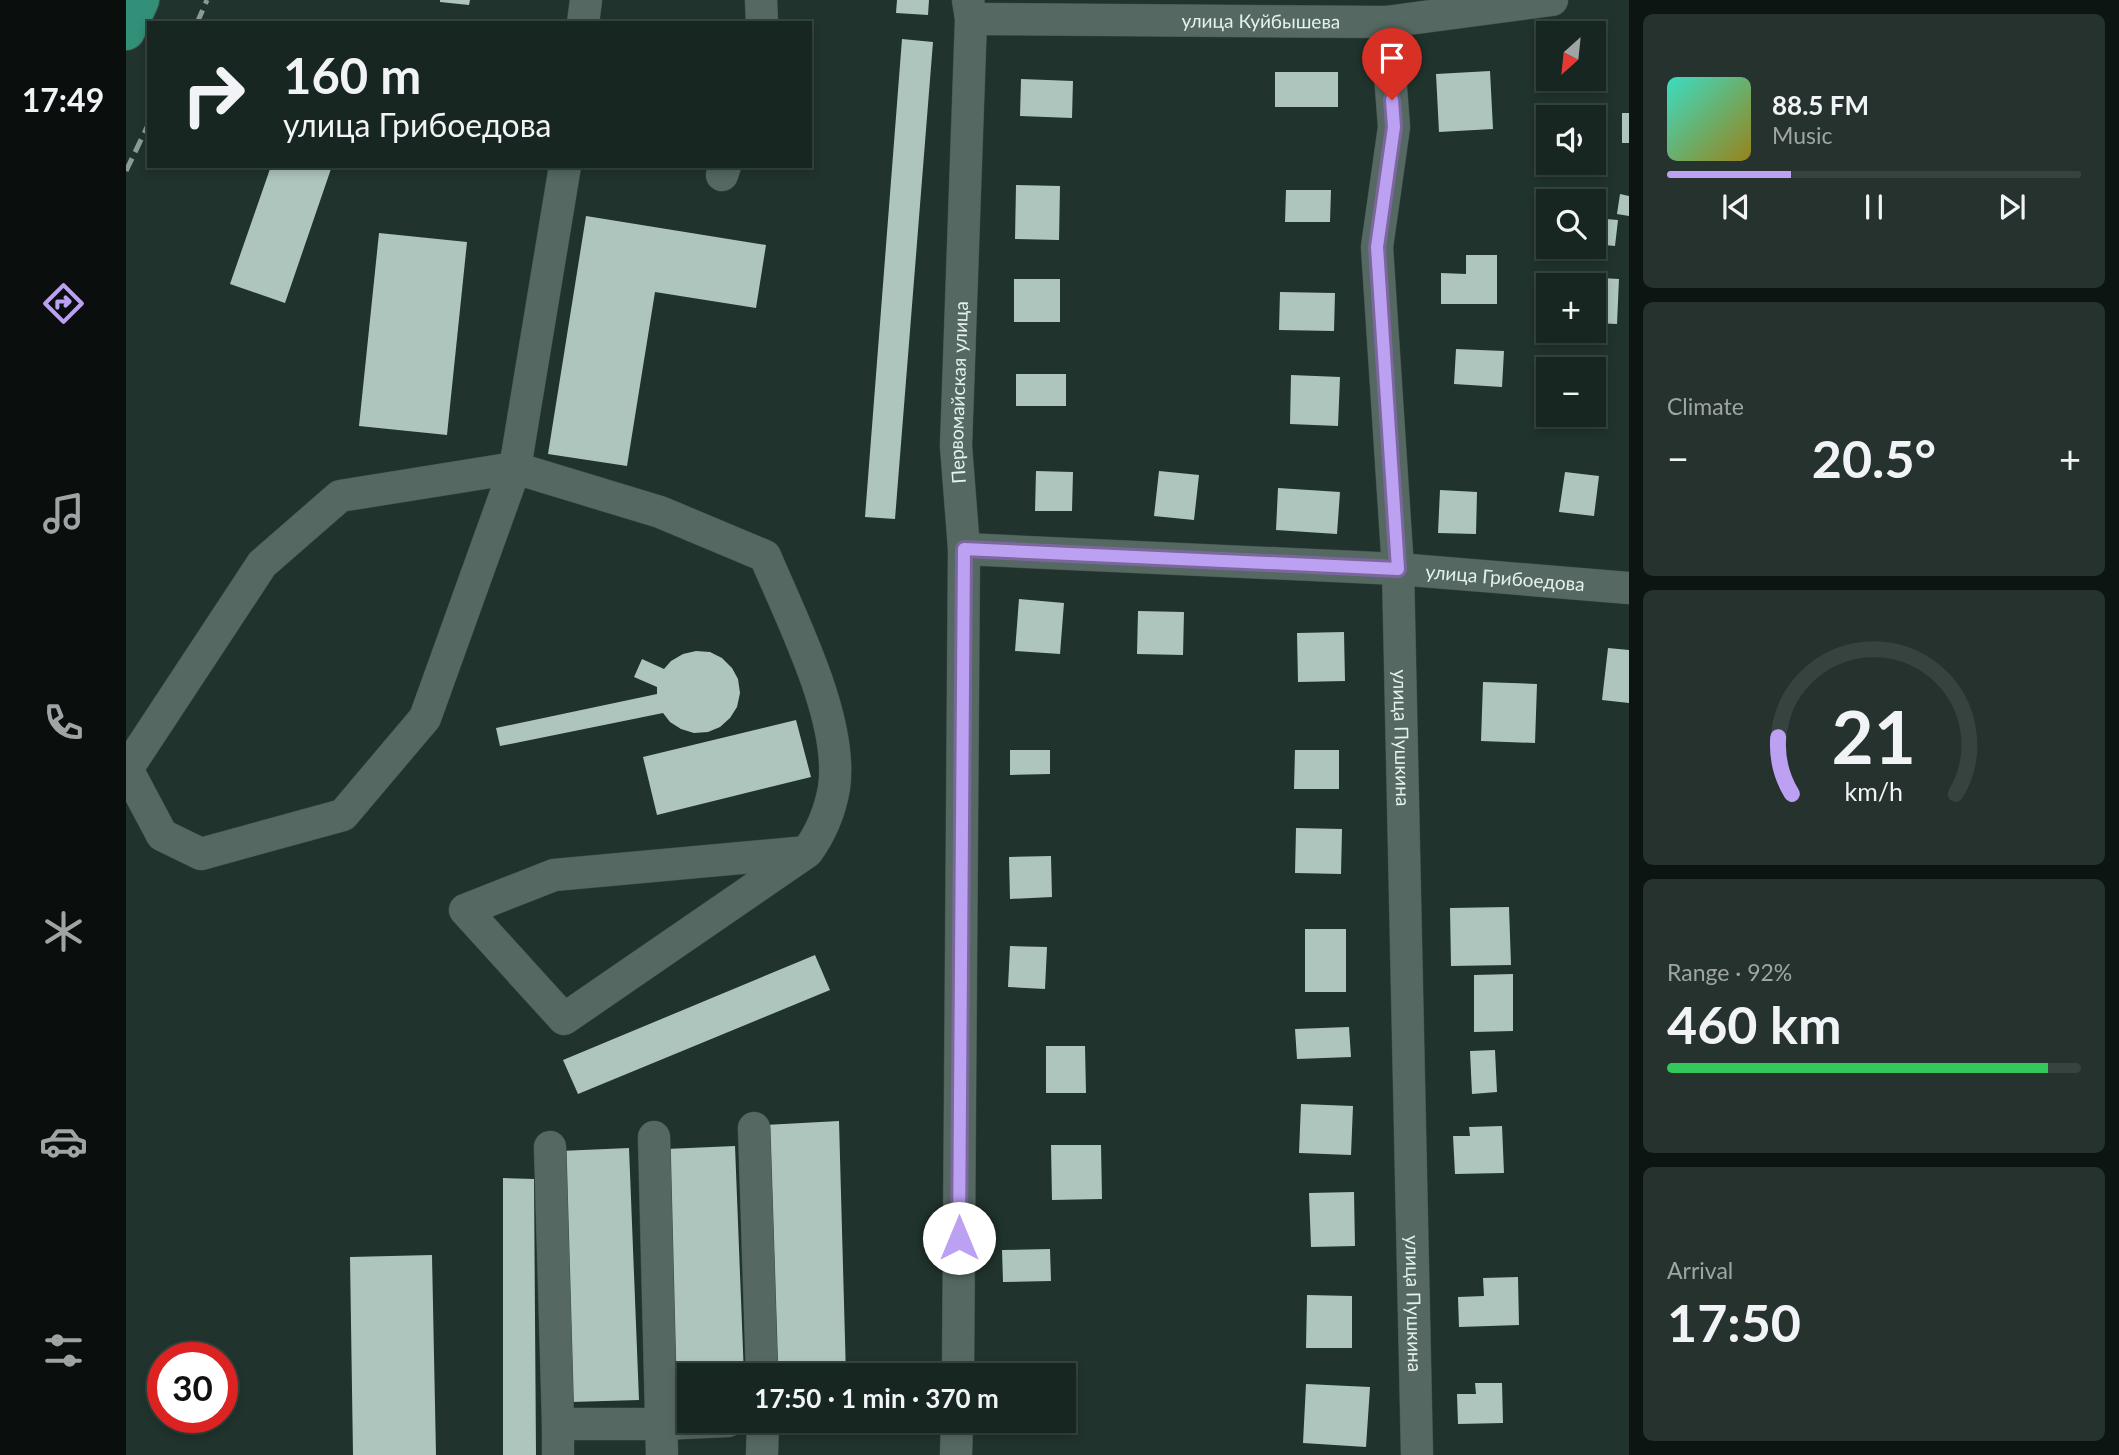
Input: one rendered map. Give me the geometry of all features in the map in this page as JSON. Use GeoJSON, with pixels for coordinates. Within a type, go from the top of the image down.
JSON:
{"type":"FeatureCollection","features":[{"type":"Feature","properties":{"kind":"main road"},"geometry":{"type":"LineString","coordinates":[[126,31],[140,0]]}},
{"type":"Feature","properties":{"kind":"street"},"geometry":{"type":"LineString","coordinates":[[583,21],[586,0]]}},
{"type":"Feature","properties":{"kind":"street"},"geometry":{"type":"LineString","coordinates":[[761,0],[762,21]]}},
{"type":"Feature","properties":{"kind":"street","name":"улица Куйбышева"},"geometry":{"type":"LineString","coordinates":[[969,10],[1385,22],[1552,0]]}},
{"type":"Feature","properties":{"kind":"street","name":"Первомайская улица"},"geometry":{"type":"LineString","coordinates":[[958,1363],[964,549],[956,446],[969,10]]}},
{"type":"Feature","properties":{"kind":"street","name":"улица Пушкина"},"geometry":{"type":"LineString","coordinates":[[1385,22],[1394,127],[1377,247],[1398,569],[1417,1455]]}},
{"type":"Feature","properties":{"kind":"street"},"geometry":{"type":"LineString","coordinates":[[565,168],[516,468],[425,718],[343,815],[201,855],[162,835],[127,769],[262,564],[340,496],[516,468],[660,512],[765,556],[811,666],[828,720],[835,769],[830,806],[816,840],[807,852],[564,1019],[465,910],[554,875],[807,852]]}},
{"type":"Feature","properties":{"kind":"street","name":"улица Грибоедова"},"geometry":{"type":"LineString","coordinates":[[964,549],[1398,569],[1629,588]]}},
{"type":"Feature","properties":{"kind":"street"},"geometry":{"type":"LineString","coordinates":[[754,1128],[762,1363]]}},
{"type":"Feature","properties":{"kind":"street"},"geometry":{"type":"LineString","coordinates":[[654,1137],[662,1455]]}},
{"type":"Feature","properties":{"kind":"street"},"geometry":{"type":"LineString","coordinates":[[550,1147],[558,1455]]}},
{"type":"Feature","properties":{"kind":"street"},"geometry":{"type":"LineString","coordinates":[[558,1424],[677,1423]]}},
{"type":"Feature","properties":{"kind":"street"},"geometry":{"type":"LineString","coordinates":[[762,1455],[763,1433]]}},
{"type":"Feature","properties":{"kind":"street"},"geometry":{"type":"LineString","coordinates":[[957,1433],[957,1455]]}},
{"type":"Feature","properties":{"kind":"building"},"geometry":{"type":"Polygon","coordinates":[[[440,0],[470,0],[469,5],[440,0]]]}},
{"type":"Feature","properties":{"kind":"building"},"geometry":{"type":"Polygon","coordinates":[[[897,0],[929,0],[928,15],[896,13],[897,0]]]}},
{"type":"Feature","properties":{"kind":"building"},"geometry":{"type":"Polygon","coordinates":[[[902,39],[933,42],[895,519],[865,517],[902,39]]]}},
{"type":"Feature","properties":{"kind":"building"},"geometry":{"type":"Polygon","coordinates":[[[1490,71],[1493,129],[1439,132],[1436,74],[1490,71]]]}},
{"type":"Feature","properties":{"kind":"building"},"geometry":{"type":"Polygon","coordinates":[[[1275,72],[1338,72],[1338,107],[1275,107],[1275,72]]]}},
{"type":"Feature","properties":{"kind":"building"},"geometry":{"type":"Polygon","coordinates":[[[1021,79],[1073,81],[1072,118],[1020,116],[1021,79]]]}},
{"type":"Feature","properties":{"kind":"building"},"geometry":{"type":"Polygon","coordinates":[[[1622,113],[1629,113],[1629,143],[1622,143],[1622,113]]]}},
{"type":"Feature","properties":{"kind":"building"},"geometry":{"type":"Polygon","coordinates":[[[270,168],[331,168],[285,303],[230,284],[270,168]]]}},
{"type":"Feature","properties":{"kind":"building"},"geometry":{"type":"Polygon","coordinates":[[[1016,185],[1060,186],[1059,240],[1015,239],[1016,185]]]}},
{"type":"Feature","properties":{"kind":"building"},"geometry":{"type":"Polygon","coordinates":[[[1286,190],[1331,190],[1330,222],[1285,222],[1286,190]]]}},
{"type":"Feature","properties":{"kind":"building"},"geometry":{"type":"Polygon","coordinates":[[[1620,194],[1629,196],[1629,216],[1617,214],[1620,194]]]}},
{"type":"Feature","properties":{"kind":"building"},"geometry":{"type":"Polygon","coordinates":[[[586,216],[766,245],[756,308],[655,292],[627,466],[548,454],[586,216]]]}},
{"type":"Feature","properties":{"kind":"building"},"geometry":{"type":"Polygon","coordinates":[[[1606,219],[1618,220],[1615,246],[1606,245],[1606,219]]]}},
{"type":"Feature","properties":{"kind":"building"},"geometry":{"type":"Polygon","coordinates":[[[379,233],[467,242],[447,435],[359,426],[379,233]]]}},
{"type":"Feature","properties":{"kind":"building"},"geometry":{"type":"Polygon","coordinates":[[[1466,255],[1497,255],[1497,304],[1441,304],[1441,273],[1466,274],[1466,255]]]}},
{"type":"Feature","properties":{"kind":"building"},"geometry":{"type":"Polygon","coordinates":[[[1606,278],[1619,279],[1617,324],[1606,324],[1606,278]]]}},
{"type":"Feature","properties":{"kind":"building"},"geometry":{"type":"Polygon","coordinates":[[[1014,279],[1060,279],[1060,322],[1014,322],[1014,279]]]}},
{"type":"Feature","properties":{"kind":"building"},"geometry":{"type":"Polygon","coordinates":[[[1280,292],[1335,293],[1334,331],[1279,330],[1280,292]]]}},
{"type":"Feature","properties":{"kind":"building"},"geometry":{"type":"Polygon","coordinates":[[[1456,349],[1504,351],[1502,387],[1454,384],[1456,349]]]}},
{"type":"Feature","properties":{"kind":"building"},"geometry":{"type":"Polygon","coordinates":[[[1016,374],[1066,374],[1066,406],[1016,406],[1016,374]]]}},
{"type":"Feature","properties":{"kind":"building"},"geometry":{"type":"Polygon","coordinates":[[[1291,375],[1340,377],[1338,426],[1290,424],[1291,375]]]}},
{"type":"Feature","properties":{"kind":"building"},"geometry":{"type":"Polygon","coordinates":[[[1036,471],[1073,472],[1072,511],[1035,511],[1036,471]]]}},
{"type":"Feature","properties":{"kind":"building"},"geometry":{"type":"Polygon","coordinates":[[[1159,471],[1199,475],[1194,520],[1154,516],[1159,471]]]}},
{"type":"Feature","properties":{"kind":"building"},"geometry":{"type":"Polygon","coordinates":[[[1565,472],[1599,476],[1594,516],[1559,512],[1565,472]]]}},
{"type":"Feature","properties":{"kind":"building"},"geometry":{"type":"Polygon","coordinates":[[[1278,488],[1340,492],[1337,534],[1276,530],[1278,488]]]}},
{"type":"Feature","properties":{"kind":"building"},"geometry":{"type":"Polygon","coordinates":[[[1440,490],[1477,492],[1476,534],[1438,533],[1440,490]]]}},
{"type":"Feature","properties":{"kind":"building"},"geometry":{"type":"Polygon","coordinates":[[[1019,599],[1064,603],[1060,654],[1015,651],[1019,599]]]}},
{"type":"Feature","properties":{"kind":"building"},"geometry":{"type":"Polygon","coordinates":[[[1138,611],[1184,612],[1183,655],[1137,654],[1138,611]]]}},
{"type":"Feature","properties":{"kind":"building"},"geometry":{"type":"Polygon","coordinates":[[[1344,632],[1345,681],[1298,682],[1297,633],[1344,632]]]}},
{"type":"Feature","properties":{"kind":"building"},"geometry":{"type":"Polygon","coordinates":[[[1608,648],[1629,650],[1629,703],[1602,700],[1608,648]]]}},
{"type":"Feature","properties":{"kind":"building"},"geometry":{"type":"Polygon","coordinates":[[[710,652],[722,658],[738,679],[740,693],[737,707],[720,727],[708,732],[694,733],[670,722],[663,713],[500,746],[496,728],[657,694],[657,687],[634,677],[642,659],[664,669],[683,654],[710,652]]]}},
{"type":"Feature","properties":{"kind":"building"},"geometry":{"type":"Polygon","coordinates":[[[1483,682],[1537,684],[1535,743],[1481,741],[1483,682]]]}},
{"type":"Feature","properties":{"kind":"building"},"geometry":{"type":"Polygon","coordinates":[[[796,720],[811,777],[657,815],[643,757],[796,720]]]}},
{"type":"Feature","properties":{"kind":"building"},"geometry":{"type":"Polygon","coordinates":[[[1010,750],[1050,750],[1050,774],[1010,775],[1010,750]]]}},
{"type":"Feature","properties":{"kind":"building"},"geometry":{"type":"Polygon","coordinates":[[[1295,750],[1339,750],[1339,789],[1294,789],[1295,750]]]}},
{"type":"Feature","properties":{"kind":"building"},"geometry":{"type":"Polygon","coordinates":[[[1296,828],[1342,829],[1341,874],[1295,873],[1296,828]]]}},
{"type":"Feature","properties":{"kind":"building"},"geometry":{"type":"Polygon","coordinates":[[[1051,856],[1052,897],[1010,899],[1009,857],[1051,856]]]}},
{"type":"Feature","properties":{"kind":"building"},"geometry":{"type":"Polygon","coordinates":[[[1509,907],[1511,965],[1451,966],[1450,908],[1509,907]]]}},
{"type":"Feature","properties":{"kind":"building"},"geometry":{"type":"Polygon","coordinates":[[[1305,929],[1346,929],[1346,992],[1305,992],[1305,929]]]}},
{"type":"Feature","properties":{"kind":"building"},"geometry":{"type":"Polygon","coordinates":[[[1010,946],[1047,947],[1045,989],[1008,987],[1010,946]]]}},
{"type":"Feature","properties":{"kind":"building"},"geometry":{"type":"Polygon","coordinates":[[[815,955],[830,990],[578,1094],[563,1060],[815,955]]]}},
{"type":"Feature","properties":{"kind":"building"},"geometry":{"type":"Polygon","coordinates":[[[1513,974],[1513,1031],[1474,1032],[1474,975],[1513,974]]]}},
{"type":"Feature","properties":{"kind":"building"},"geometry":{"type":"Polygon","coordinates":[[[1349,1027],[1351,1057],[1297,1059],[1295,1029],[1349,1027]]]}},
{"type":"Feature","properties":{"kind":"building"},"geometry":{"type":"Polygon","coordinates":[[[1046,1046],[1085,1046],[1086,1093],[1046,1093],[1046,1046]]]}},
{"type":"Feature","properties":{"kind":"building"},"geometry":{"type":"Polygon","coordinates":[[[1495,1050],[1497,1092],[1472,1094],[1470,1051],[1495,1050]]]}},
{"type":"Feature","properties":{"kind":"building"},"geometry":{"type":"Polygon","coordinates":[[[1301,1104],[1353,1106],[1351,1155],[1299,1153],[1301,1104]]]}},
{"type":"Feature","properties":{"kind":"building"},"geometry":{"type":"Polygon","coordinates":[[[839,1121],[846,1363],[772,1363],[765,1125],[839,1121]]]}},
{"type":"Feature","properties":{"kind":"building"},"geometry":{"type":"Polygon","coordinates":[[[1502,1126],[1504,1173],[1455,1174],[1453,1136],[1470,1136],[1469,1127],[1502,1126]]]}},
{"type":"Feature","properties":{"kind":"building"},"geometry":{"type":"Polygon","coordinates":[[[1051,1145],[1101,1145],[1102,1199],[1052,1200],[1051,1145]]]}},
{"type":"Feature","properties":{"kind":"building"},"geometry":{"type":"Polygon","coordinates":[[[735,1146],[743,1363],[677,1363],[677,1400],[666,1149],[735,1146]]]}},
{"type":"Feature","properties":{"kind":"building"},"geometry":{"type":"Polygon","coordinates":[[[629,1148],[639,1400],[571,1402],[560,1151],[629,1148]]]}},
{"type":"Feature","properties":{"kind":"building"},"geometry":{"type":"Polygon","coordinates":[[[503,1178],[534,1179],[536,1455],[503,1455],[503,1178]]]}},
{"type":"Feature","properties":{"kind":"building"},"geometry":{"type":"Polygon","coordinates":[[[1354,1192],[1355,1246],[1311,1247],[1309,1193],[1354,1192]]]}},
{"type":"Feature","properties":{"kind":"building"},"geometry":{"type":"Polygon","coordinates":[[[1050,1249],[1051,1281],[1003,1282],[1002,1250],[1050,1249]]]}},
{"type":"Feature","properties":{"kind":"building"},"geometry":{"type":"Polygon","coordinates":[[[432,1255],[436,1455],[353,1455],[350,1257],[432,1255]]]}},
{"type":"Feature","properties":{"kind":"building"},"geometry":{"type":"Polygon","coordinates":[[[1518,1277],[1519,1325],[1459,1327],[1458,1297],[1484,1296],[1483,1278],[1518,1277]]]}},
{"type":"Feature","properties":{"kind":"building"},"geometry":{"type":"Polygon","coordinates":[[[1307,1295],[1352,1296],[1352,1348],[1306,1348],[1307,1295]]]}},
{"type":"Feature","properties":{"kind":"building"},"geometry":{"type":"Polygon","coordinates":[[[1475,1383],[1502,1383],[1503,1423],[1458,1424],[1457,1394],[1476,1394],[1475,1383]]]}},
{"type":"Feature","properties":{"kind":"building"},"geometry":{"type":"Polygon","coordinates":[[[1306,1384],[1370,1387],[1366,1447],[1303,1443],[1306,1384]]]}},
{"type":"Feature","properties":{"kind":"railway"},"geometry":{"type":"LineString","coordinates":[[198,21],[207,0]]}},
{"type":"Feature","properties":{"kind":"railway"},"geometry":{"type":"LineString","coordinates":[[126,171],[147,127]]}},
{"type":"Feature","properties":{"kind":"route"},"geometry":{"type":"LineString","coordinates":[[959,1238],[964,549],[1398,569],[1377,247],[1394,127],[1392,100]]}}]}
